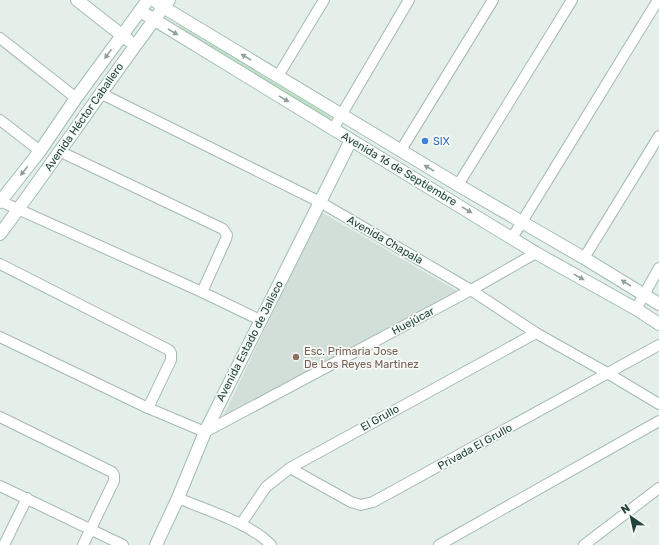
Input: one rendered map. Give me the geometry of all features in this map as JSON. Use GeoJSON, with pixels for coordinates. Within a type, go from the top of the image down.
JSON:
{"type":"FeatureCollection","features":[{"type":"Feature","properties":{"kind":"street"},"geometry":{"type":"LineString","coordinates":[[77,0],[135,46]]}},
{"type":"Feature","properties":{"kind":"street","name":"Avenida Héctor Caballero"},"geometry":{"type":"LineString","coordinates":[[0,201],[40,151],[76,98],[148,0]]}},
{"type":"Feature","properties":{"kind":"street"},"geometry":{"type":"LineString","coordinates":[[278,76],[324,0]]}},
{"type":"Feature","properties":{"kind":"street"},"geometry":{"type":"LineString","coordinates":[[333,129],[409,0]]}},
{"type":"Feature","properties":{"kind":"street"},"geometry":{"type":"LineString","coordinates":[[401,150],[492,0]]}},
{"type":"Feature","properties":{"kind":"street"},"geometry":{"type":"LineString","coordinates":[[458,185],[572,0]]}},
{"type":"Feature","properties":{"kind":"street"},"geometry":{"type":"LineString","coordinates":[[512,238],[658,0]]}},
{"type":"Feature","properties":{"kind":"street","name":"Avenida Héctor Caballero"},"geometry":{"type":"LineString","coordinates":[[0,234],[61,152],[100,93],[154,20],[162,2]]}},
{"type":"Feature","properties":{"kind":"street","name":"Avenida 16 de Septiembre"},"geometry":{"type":"LineString","coordinates":[[162,2],[278,76],[659,304]]}},
{"type":"Feature","properties":{"kind":"street","name":"Avenida 16 de Septiembre"},"geometry":{"type":"LineString","coordinates":[[140,11],[536,253],[636,309],[659,324]]}},
{"type":"Feature","properties":{"kind":"street"},"geometry":{"type":"LineString","coordinates":[[0,38],[76,98]]}},
{"type":"Feature","properties":{"kind":"street","name":"Avenida Chapala"},"geometry":{"type":"LineString","coordinates":[[100,93],[320,202],[471,290],[536,333],[659,404]]}},
{"type":"Feature","properties":{"kind":"street"},"geometry":{"type":"LineString","coordinates":[[0,120],[40,151]]}},
{"type":"Feature","properties":{"kind":"street"},"geometry":{"type":"LineString","coordinates":[[584,258],[659,136]]}},
{"type":"Feature","properties":{"kind":"street","name":"Avenida Estado de Jalisco"},"geometry":{"type":"LineString","coordinates":[[156,545],[178,498],[205,432],[351,140]]}},
{"type":"Feature","properties":{"kind":"street"},"geometry":{"type":"LineString","coordinates":[[61,152],[223,229],[226,239],[202,292]]}},
{"type":"Feature","properties":{"kind":"street"},"geometry":{"type":"LineString","coordinates":[[0,201],[202,292],[260,320]]}},
{"type":"Feature","properties":{"kind":"street","name":"Huejúcar"},"geometry":{"type":"LineString","coordinates":[[205,432],[471,290],[536,253]]}},
{"type":"Feature","properties":{"kind":"street"},"geometry":{"type":"LineString","coordinates":[[0,264],[169,350],[171,353],[171,360],[148,408]]}},
{"type":"Feature","properties":{"kind":"street"},"geometry":{"type":"LineString","coordinates":[[636,309],[643,294],[659,268]]}},
{"type":"Feature","properties":{"kind":"street","name":"El Grullo"},"geometry":{"type":"LineString","coordinates":[[241,524],[266,486],[290,468],[536,333]]}},
{"type":"Feature","properties":{"kind":"street"},"geometry":{"type":"LineString","coordinates":[[0,337],[148,408],[205,432]]}},
{"type":"Feature","properties":{"kind":"street","name":"Privada El Grullo"},"geometry":{"type":"LineString","coordinates":[[290,468],[351,502],[361,505],[373,502],[609,374],[659,345]]}},
{"type":"Feature","properties":{"kind":"street"},"geometry":{"type":"LineString","coordinates":[[0,417],[112,472],[114,475],[114,481],[83,545]]}},
{"type":"Feature","properties":{"kind":"street"},"geometry":{"type":"LineString","coordinates":[[439,545],[659,421]]}},
{"type":"Feature","properties":{"kind":"street"},"geometry":{"type":"LineString","coordinates":[[0,486],[123,545]]}},
{"type":"Feature","properties":{"kind":"street"},"geometry":{"type":"LineString","coordinates":[[584,545],[659,488]]}},
{"type":"Feature","properties":{"kind":"street"},"geometry":{"type":"LineString","coordinates":[[4,545],[27,498]]}},
{"type":"Feature","properties":{"kind":"street"},"geometry":{"type":"LineString","coordinates":[[178,498],[241,524],[266,539],[271,545]]}},
{"type":"Feature","properties":{"kind":"shaded area","name":"Esc. Primaria Jose De Los Reyes Martinez"},"geometry":{"type":"Polygon","coordinates":[[[321,212],[459,292],[221,421],[321,212]]]}},
{"type":"Feature","properties":{"kind":"green space"},"geometry":{"type":"Polygon","coordinates":[[[180,26],[332,117],[330,119],[313,109],[309,111],[176,31],[180,26]]]}},
{"type":"Feature","properties":{"kind":"place","name":"SIX"},"geometry":{"type":"Point","coordinates":[425,141]}},
{"type":"Feature","properties":{"kind":"place","name":"Esc. Primaria Jose De Los Reyes Martinez"},"geometry":{"type":"Point","coordinates":[296,357]}}]}
